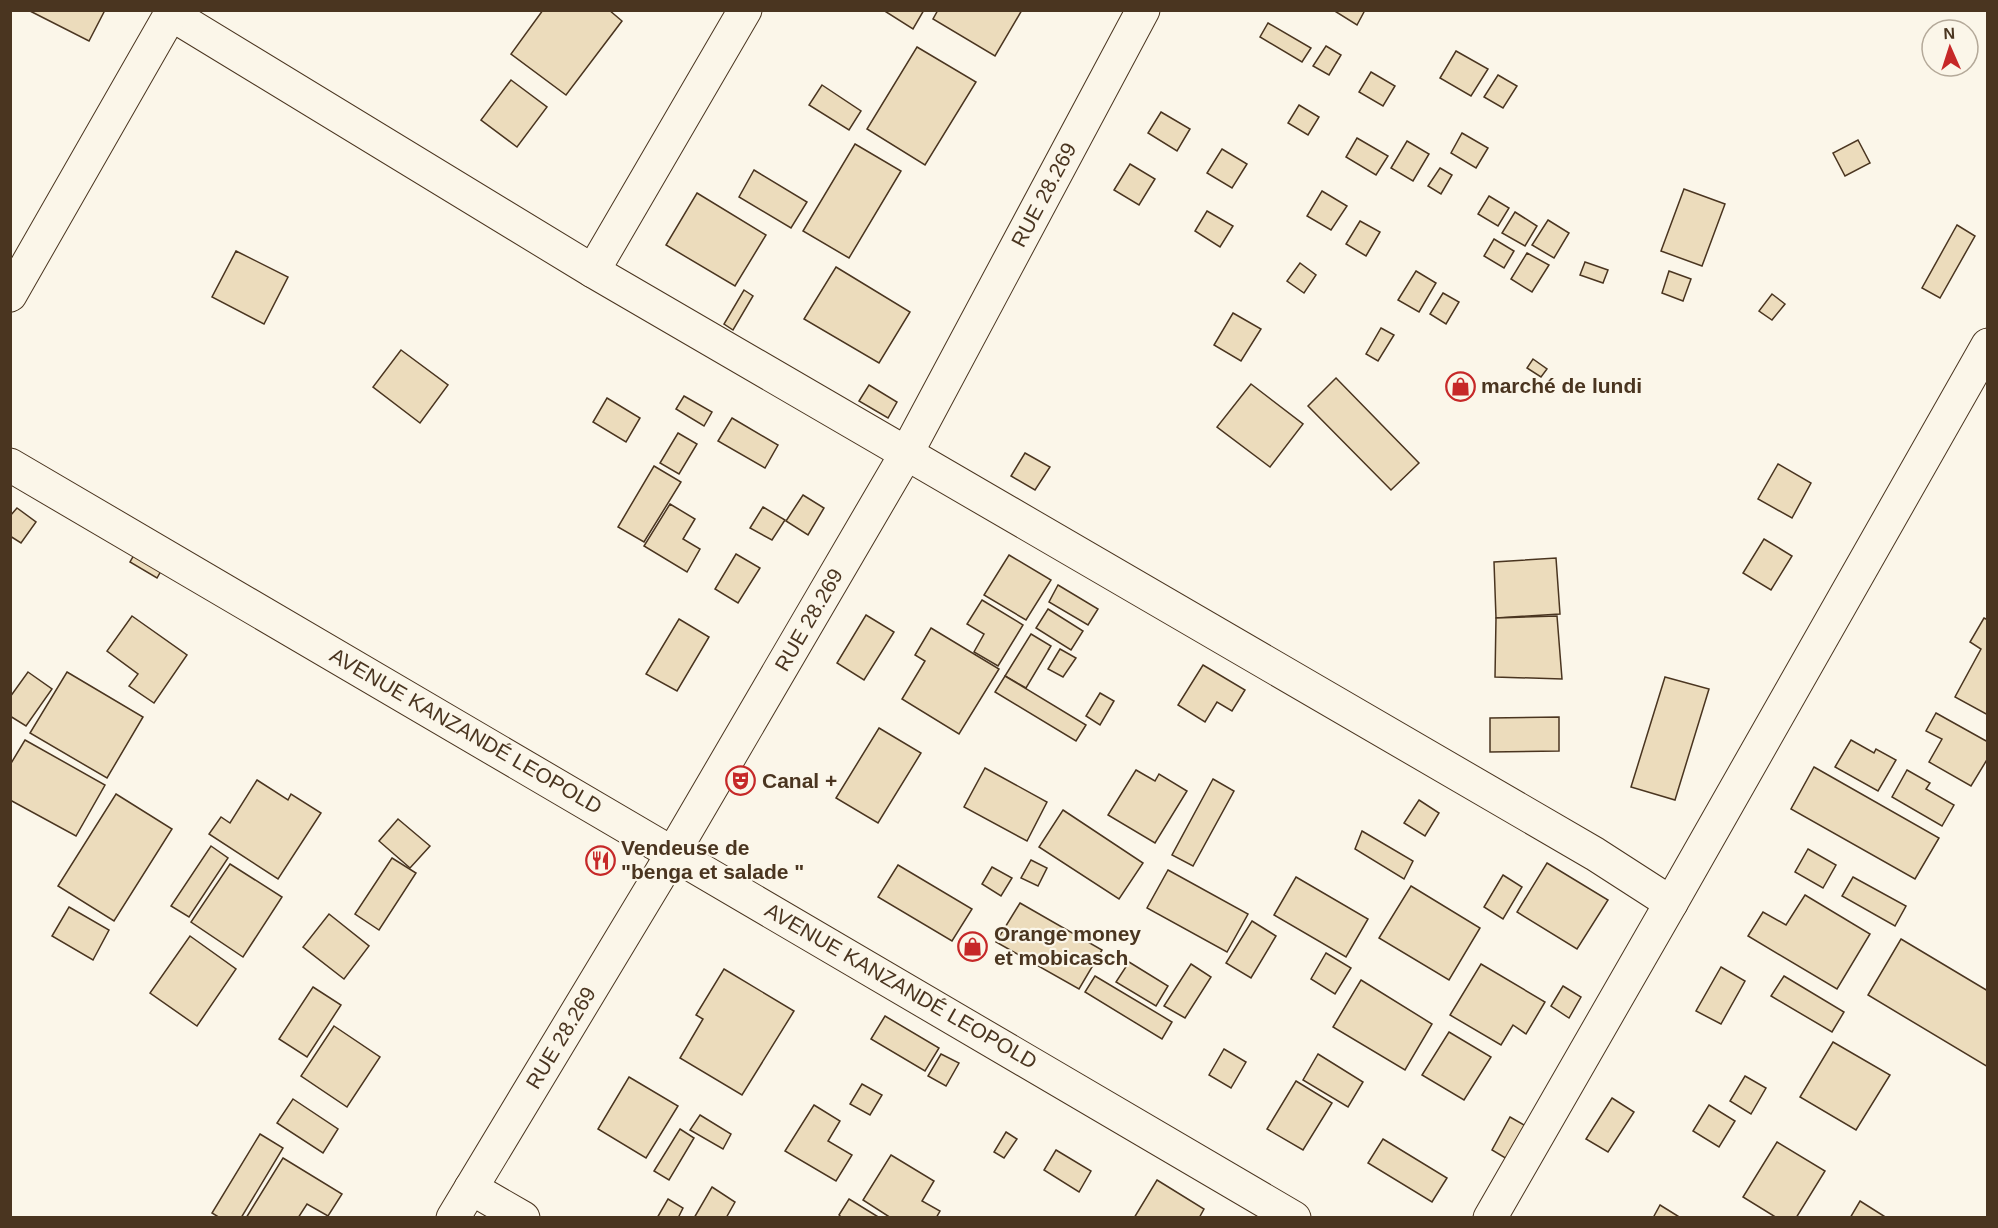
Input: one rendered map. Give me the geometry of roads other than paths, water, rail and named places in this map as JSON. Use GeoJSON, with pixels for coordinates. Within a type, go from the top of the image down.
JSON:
{"type":"FeatureCollection","features":[{"type":"Feature","properties":{"kind":"street"},"geometry":{"type":"LineString","coordinates":[[593,271],[745,10]]}},
{"type":"Feature","properties":{"kind":"street","name":"RUE 28.269"},"geometry":{"type":"LineString","coordinates":[[453,1218],[673,853],[906,454],[1143,10]]}},
{"type":"Feature","properties":{"kind":"street"},"geometry":{"type":"LineString","coordinates":[[10,295],[172,12],[593,271],[1585,848],[1671,903]]}},
{"type":"Feature","properties":{"kind":"street"},"geometry":{"type":"LineString","coordinates":[[1490,1218],[1988,345]]}},
{"type":"Feature","properties":{"kind":"street","name":"AVENUE KANZANDÉ LEOPOLD"},"geometry":{"type":"LineString","coordinates":[[10,465],[1294,1218]]}},
{"type":"Feature","properties":{"kind":"street"},"geometry":{"type":"LineString","coordinates":[[471,1188],[524,1218]]}},
{"type":"Feature","properties":{"kind":"place","name":"marché de lundi"},"geometry":{"type":"Point","coordinates":[1460,386]}},
{"type":"Feature","properties":{"kind":"place","name":"Canal +"},"geometry":{"type":"Point","coordinates":[741,781]}},
{"type":"Feature","properties":{"kind":"place","name":"Vendeuse de \"benga et salade \""},"geometry":{"type":"Point","coordinates":[600,860]}},
{"type":"Feature","properties":{"kind":"place","name":"Orange money et mobicasch"},"geometry":{"type":"Point","coordinates":[973,946]}}]}
